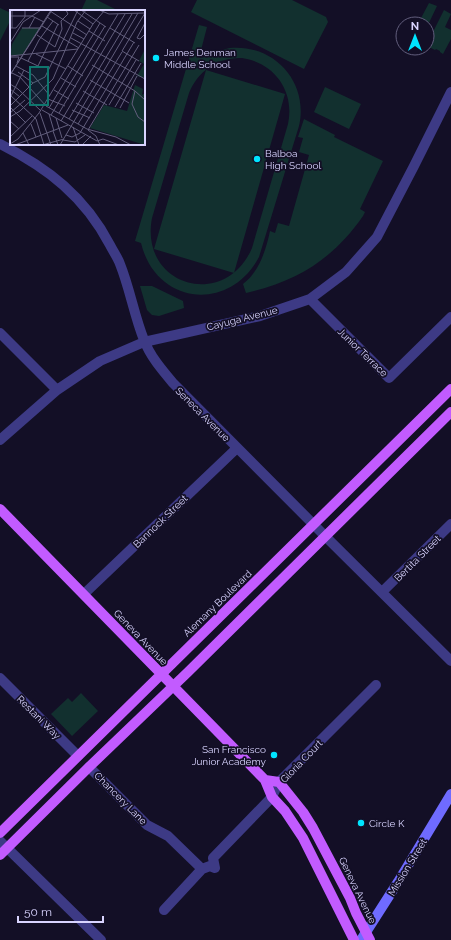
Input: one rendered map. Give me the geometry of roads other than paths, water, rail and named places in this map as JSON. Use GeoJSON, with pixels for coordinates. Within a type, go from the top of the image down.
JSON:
{"type":"FeatureCollection","features":[{"type":"Feature","properties":{"kind":"main road","name":"Alemany Boulevard"},"geometry":{"type":"LineString","coordinates":[[0,833],[451,389]]}},
{"type":"Feature","properties":{"kind":"main road"},"geometry":{"type":"LineString","coordinates":[[2,848],[173,687],[451,412]]}},
{"type":"Feature","properties":{"kind":"main road","name":"Geneva Avenue"},"geometry":{"type":"LineString","coordinates":[[0,509],[265,780],[272,797],[288,816],[303,838],[354,940]]}},
{"type":"Feature","properties":{"kind":"main road"},"geometry":{"type":"LineString","coordinates":[[265,780],[279,782]]}},
{"type":"Feature","properties":{"kind":"main road","name":"Geneva Avenue"},"geometry":{"type":"LineString","coordinates":[[279,782],[303,812],[313,828],[350,898],[365,938]]}},
{"type":"Feature","properties":{"kind":"main road","name":"Mission Street"},"geometry":{"type":"LineString","coordinates":[[365,938],[451,794]]}},
{"type":"Feature","properties":{"kind":"street","name":"Cayuga Avenue"},"geometry":{"type":"LineString","coordinates":[[0,440],[57,390],[100,361],[144,342],[260,316],[310,298],[346,272],[377,237],[450,96]]}},
{"type":"Feature","properties":{"kind":"street","name":"Seneca Avenue"},"geometry":{"type":"LineString","coordinates":[[0,144],[20,154],[61,181],[95,219],[120,263],[144,342],[160,367],[173,383],[451,661]]}},
{"type":"Feature","properties":{"kind":"street","name":"Junior Terrace"},"geometry":{"type":"LineString","coordinates":[[310,298],[389,378],[451,317]]}},
{"type":"Feature","properties":{"kind":"street"},"geometry":{"type":"LineString","coordinates":[[0,333],[57,390]]}},
{"type":"Feature","properties":{"kind":"street","name":"Bannock Street"},"geometry":{"type":"LineString","coordinates":[[84,594],[237,448]]}},
{"type":"Feature","properties":{"kind":"street","name":"Bertita Street"},"geometry":{"type":"LineString","coordinates":[[382,592],[451,524]]}},
{"type":"Feature","properties":{"kind":"street","name":"Restani Way"},"geometry":{"type":"LineString","coordinates":[[0,678],[78,756]]}},
{"type":"Feature","properties":{"kind":"street","name":"Gloria Court"},"geometry":{"type":"LineString","coordinates":[[202,869],[210,866],[215,868],[213,858],[272,797],[279,782],[376,685]]}},
{"type":"Feature","properties":{"kind":"street","name":"Chancery Lane"},"geometry":{"type":"LineString","coordinates":[[89,767],[147,825],[168,836],[202,869]]}},
{"type":"Feature","properties":{"kind":"street"},"geometry":{"type":"LineString","coordinates":[[2,848],[101,940]]}},
{"type":"Feature","properties":{"kind":"street"},"geometry":{"type":"LineString","coordinates":[[164,910],[202,869]]}},
{"type":"Feature","properties":{"kind":"place","name":"James Denman Middle School"},"geometry":{"type":"Point","coordinates":[156,58]}},
{"type":"Feature","properties":{"kind":"place","name":"Balboa High School"},"geometry":{"type":"Point","coordinates":[257,159]}},
{"type":"Feature","properties":{"kind":"place","name":"San Francisco Junior Academy"},"geometry":{"type":"Point","coordinates":[274,755]}},
{"type":"Feature","properties":{"kind":"place","name":"Circle K"},"geometry":{"type":"Point","coordinates":[361,823]}}]}
